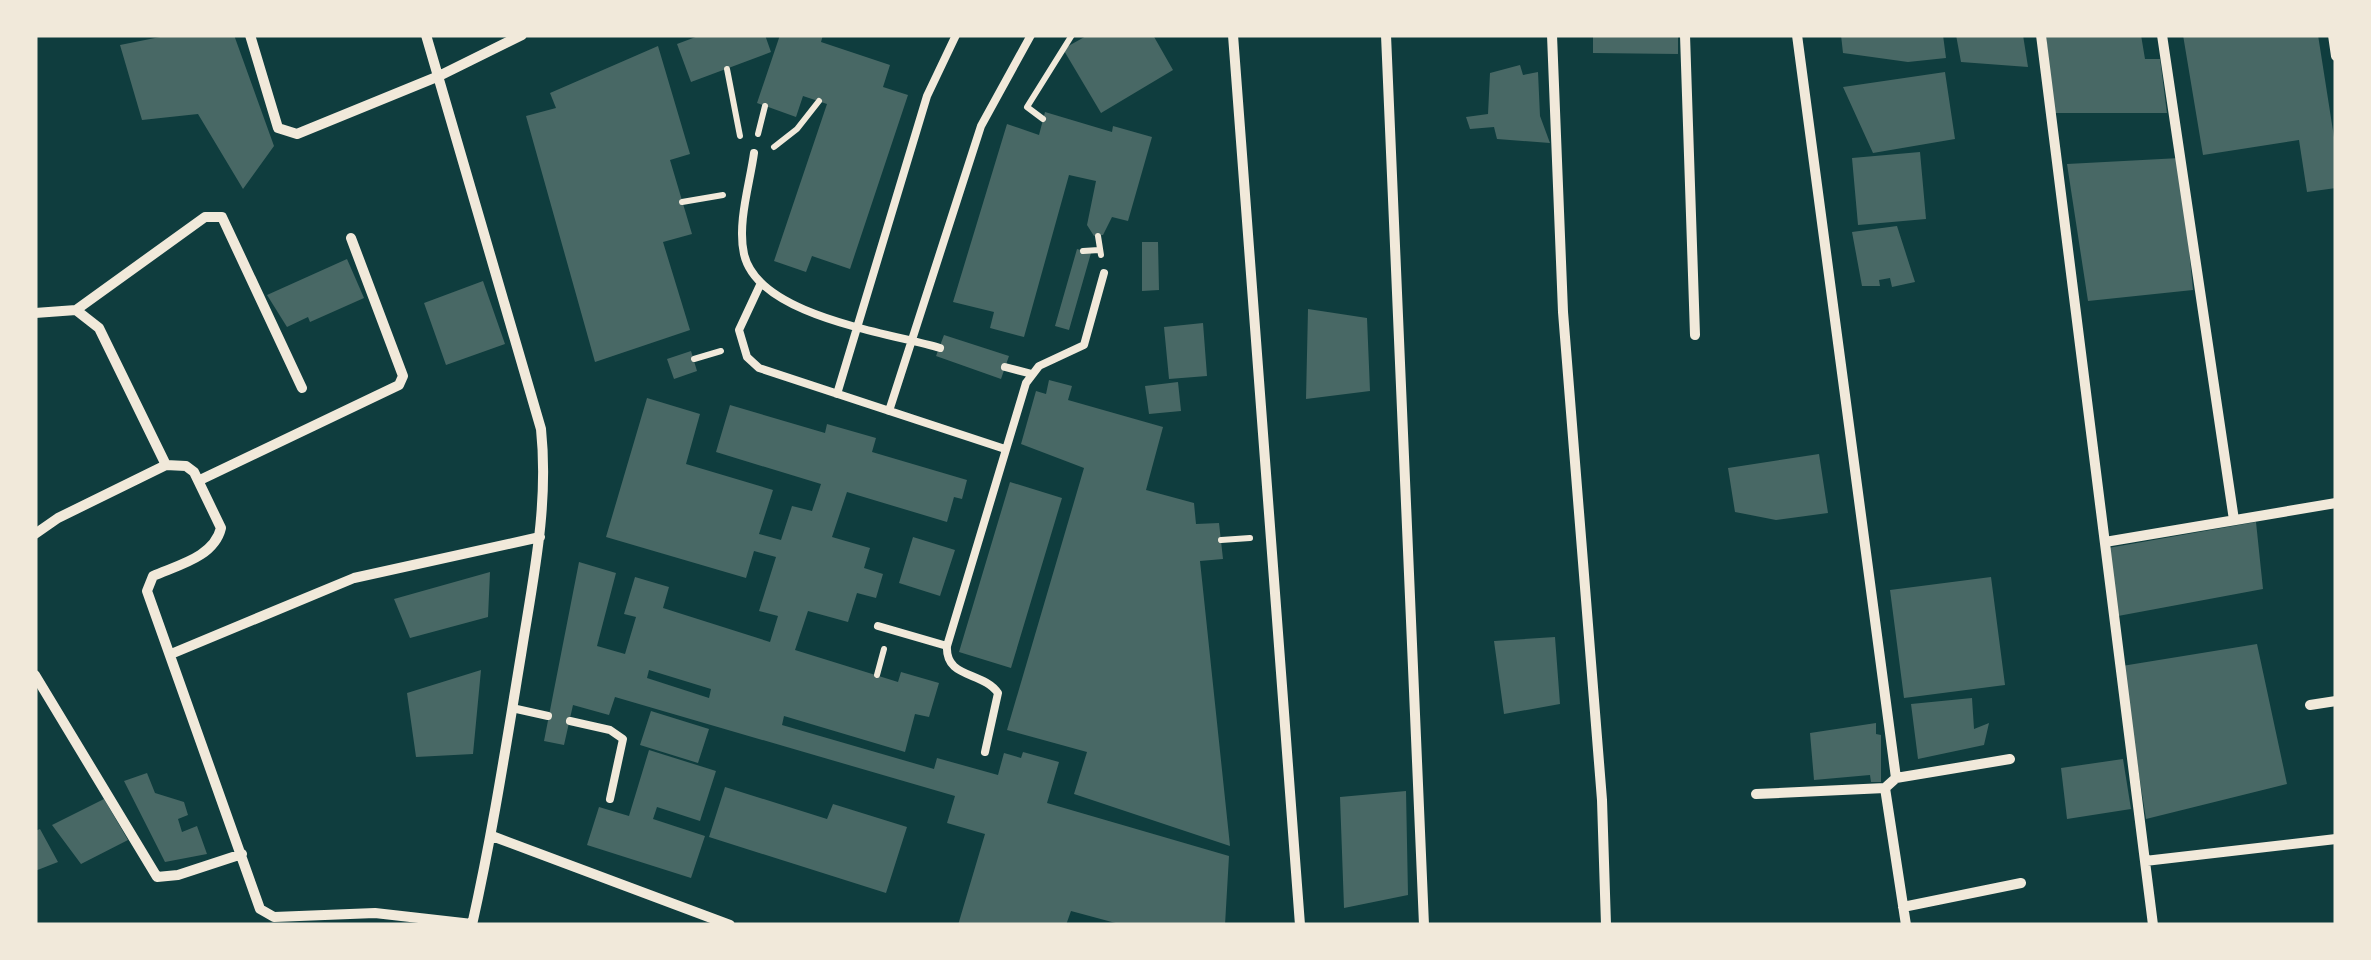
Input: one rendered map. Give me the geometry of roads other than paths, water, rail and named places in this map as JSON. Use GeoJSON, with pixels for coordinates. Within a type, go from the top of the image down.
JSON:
{"type":"FeatureCollection","features":[{"type":"Feature","properties":{"kind":"street"},"geometry":{"type":"LineString","coordinates":[[250,35],[278,128],[287,134],[306,132],[439,76],[522,35]]}},
{"type":"Feature","properties":{"kind":"street"},"geometry":{"type":"LineString","coordinates":[[35,534],[58,518],[166,465],[186,466],[200,480],[222,528],[217,542],[206,551],[152,576],[147,586],[260,908],[274,918],[375,913],[472,924],[492,836],[540,537],[545,468],[541,429],[426,35]]}},
{"type":"Feature","properties":{"kind":"street"},"geometry":{"type":"LineString","coordinates":[[1233,35],[1300,925]]}},
{"type":"Feature","properties":{"kind":"street"},"geometry":{"type":"LineString","coordinates":[[1386,35],[1424,925]]}},
{"type":"Feature","properties":{"kind":"street"},"geometry":{"type":"LineString","coordinates":[[1552,35],[1564,312],[1602,800],[1606,925]]}},
{"type":"Feature","properties":{"kind":"street"},"geometry":{"type":"LineString","coordinates":[[1685,35],[1696,335]]}},
{"type":"Feature","properties":{"kind":"street"},"geometry":{"type":"LineString","coordinates":[[1797,35],[1896,778]]}},
{"type":"Feature","properties":{"kind":"street"},"geometry":{"type":"LineString","coordinates":[[2041,35],[2153,925]]}},
{"type":"Feature","properties":{"kind":"street"},"geometry":{"type":"LineString","coordinates":[[2162,35],[2234,520]]}},
{"type":"Feature","properties":{"kind":"street"},"geometry":{"type":"LineString","coordinates":[[2333,35],[2336,56]]}},
{"type":"Feature","properties":{"kind":"street"},"geometry":{"type":"LineString","coordinates":[[35,313],[76,310],[205,217],[222,217],[302,388]]}},
{"type":"Feature","properties":{"kind":"street"},"geometry":{"type":"LineString","coordinates":[[200,480],[399,386],[402,376],[350,238]]}},
{"type":"Feature","properties":{"kind":"street"},"geometry":{"type":"LineString","coordinates":[[76,310],[99,328],[166,465]]}},
{"type":"Feature","properties":{"kind":"street"},"geometry":{"type":"LineString","coordinates":[[2104,542],[2336,503]]}},
{"type":"Feature","properties":{"kind":"street"},"geometry":{"type":"LineString","coordinates":[[172,654],[354,578],[540,537]]}},
{"type":"Feature","properties":{"kind":"street"},"geometry":{"type":"LineString","coordinates":[[35,675],[157,877],[178,875],[242,854]]}},
{"type":"Feature","properties":{"kind":"street"},"geometry":{"type":"LineString","coordinates":[[2310,705],[2336,702]]}},
{"type":"Feature","properties":{"kind":"street"},"geometry":{"type":"LineString","coordinates":[[1756,794],[1884,788],[1896,778],[2010,759]]}},
{"type":"Feature","properties":{"kind":"street"},"geometry":{"type":"LineString","coordinates":[[1884,788],[1906,925]]}},
{"type":"Feature","properties":{"kind":"street"},"geometry":{"type":"LineString","coordinates":[[492,836],[730,925]]}},
{"type":"Feature","properties":{"kind":"street"},"geometry":{"type":"LineString","coordinates":[[2145,861],[2336,838]]}},
{"type":"Feature","properties":{"kind":"street"},"geometry":{"type":"LineString","coordinates":[[1904,907],[2021,883]]}},
{"type":"Feature","properties":{"kind":"lane"},"geometry":{"type":"LineString","coordinates":[[837,394],[927,96],[956,35]]}},
{"type":"Feature","properties":{"kind":"lane"},"geometry":{"type":"LineString","coordinates":[[889,411],[981,126],[1031,35]]}},
{"type":"Feature","properties":{"kind":"lane"},"geometry":{"type":"LineString","coordinates":[[754,153],[744,253],[760,285],[781,301],[940,348]]}},
{"type":"Feature","properties":{"kind":"lane"},"geometry":{"type":"LineString","coordinates":[[985,752],[998,693],[993,686],[955,669],[947,658],[946,646],[1005,449],[1032,374],[1048,361],[1084,345],[1104,273]]}},
{"type":"Feature","properties":{"kind":"lane"},"geometry":{"type":"LineString","coordinates":[[760,285],[740,330],[748,358],[758,368],[1005,449]]}},
{"type":"Feature","properties":{"kind":"lane"},"geometry":{"type":"LineString","coordinates":[[1006,367],[1032,374]]}},
{"type":"Feature","properties":{"kind":"lane"},"geometry":{"type":"LineString","coordinates":[[878,626],[946,646]]}},
{"type":"Feature","properties":{"kind":"lane"},"geometry":{"type":"LineString","coordinates":[[512,708],[548,716]]}},
{"type":"Feature","properties":{"kind":"lane"},"geometry":{"type":"LineString","coordinates":[[570,721],[610,730],[622,739],[610,799]]}}]}
